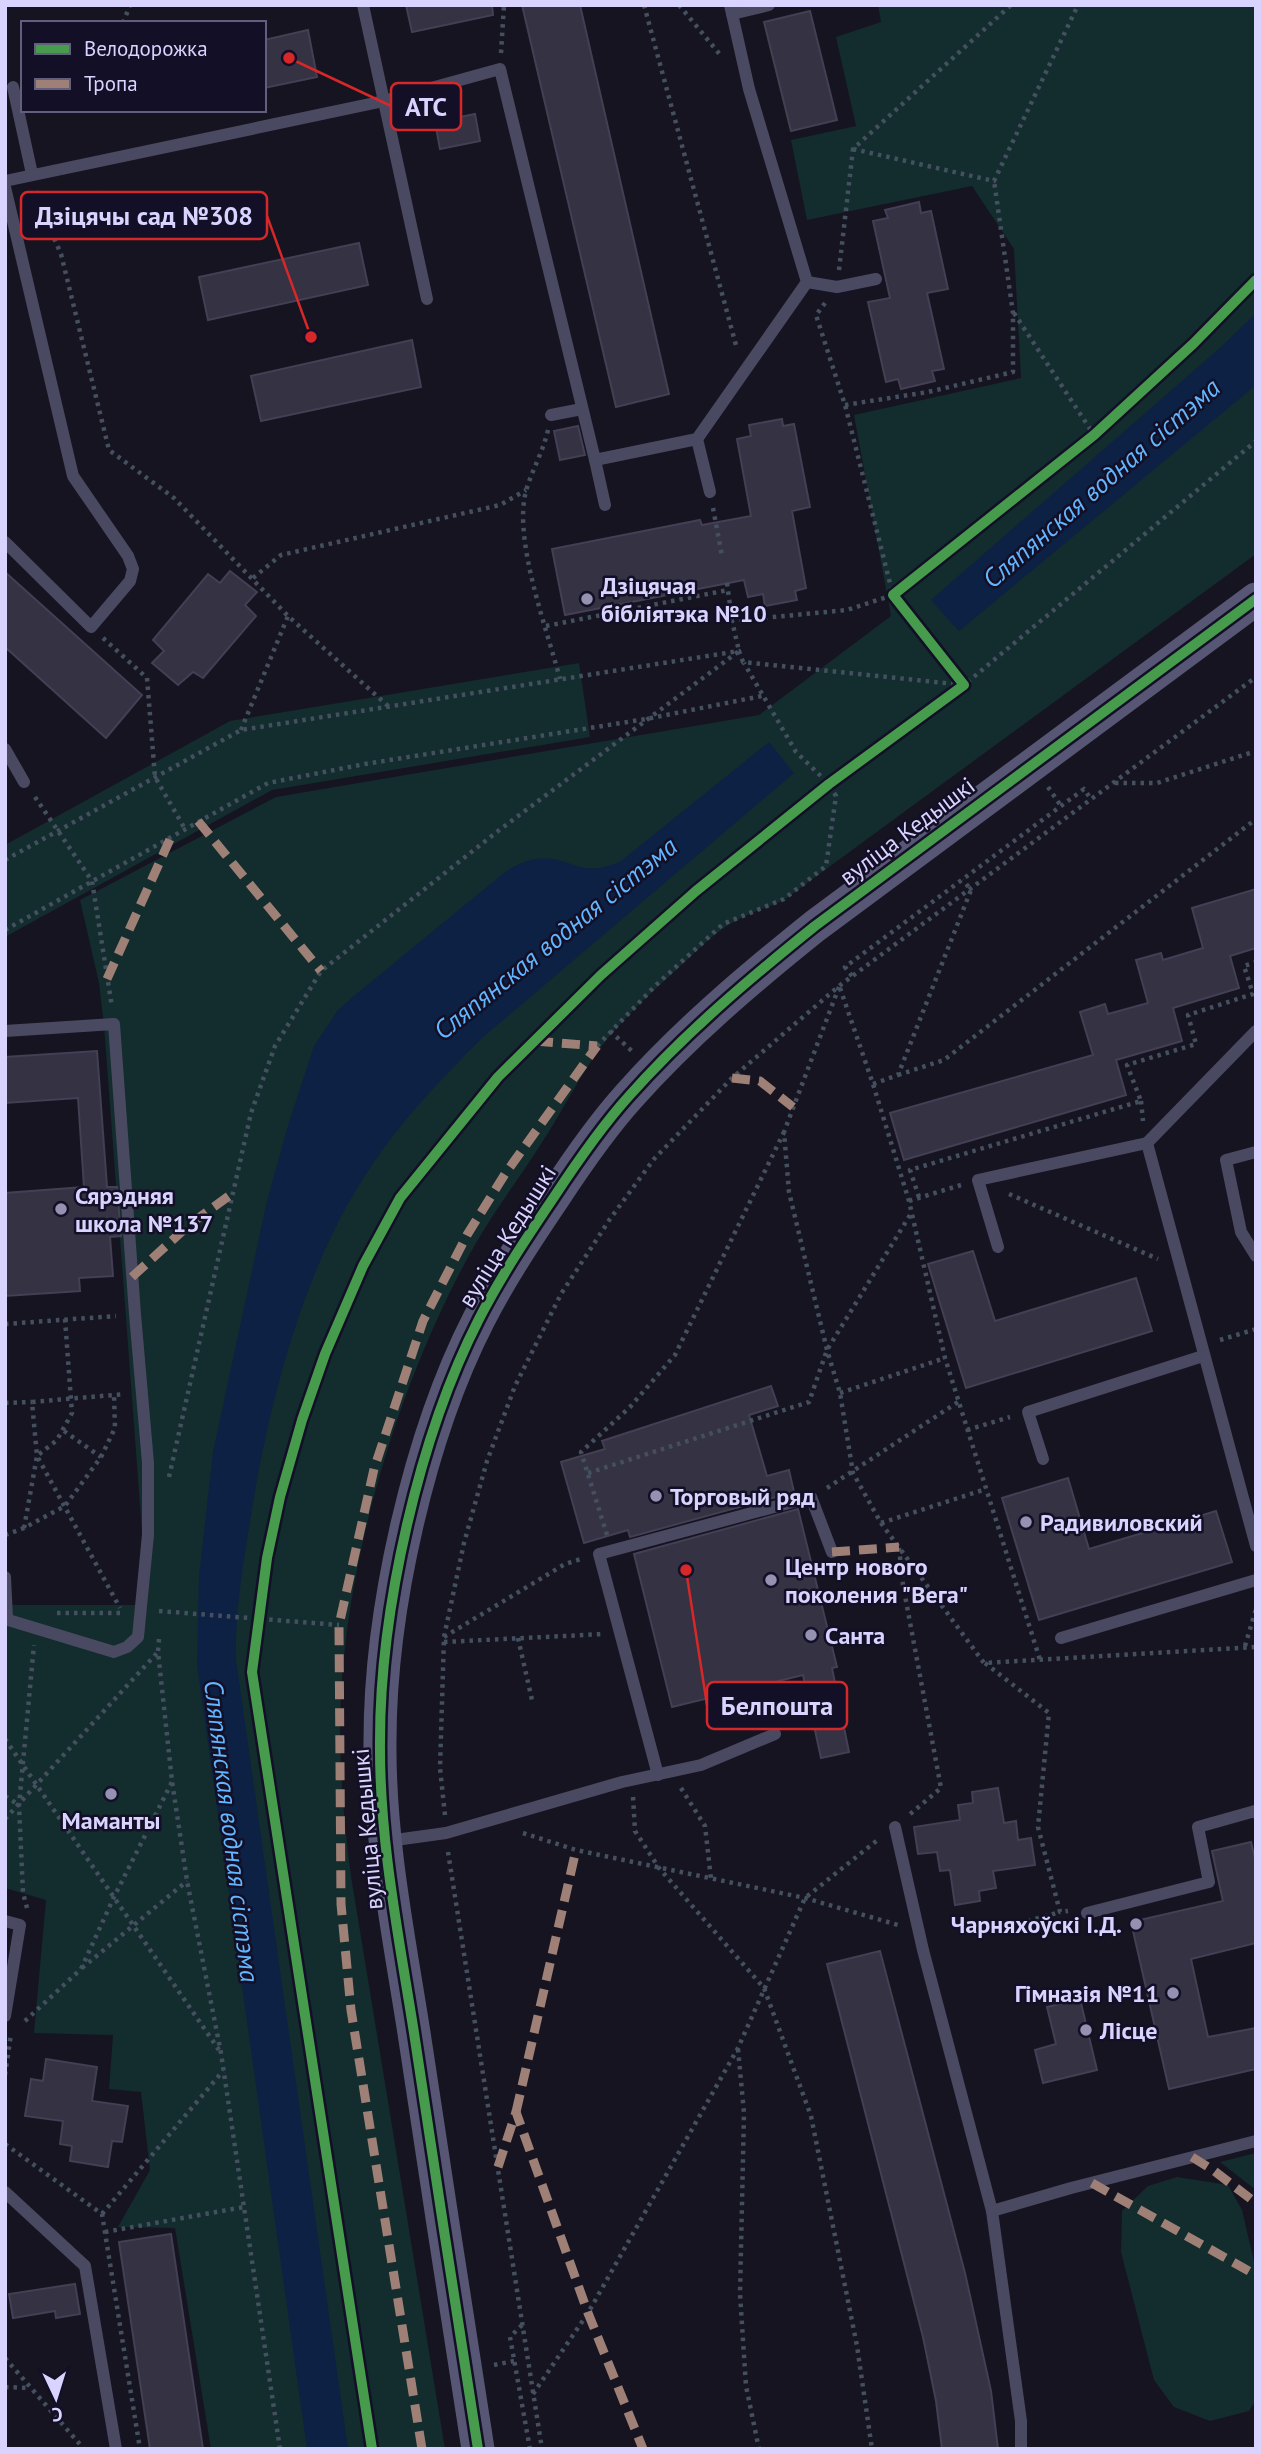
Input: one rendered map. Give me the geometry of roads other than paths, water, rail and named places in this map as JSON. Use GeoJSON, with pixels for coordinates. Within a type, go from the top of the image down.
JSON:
{"type":"FeatureCollection","features":[{"type":"Feature","properties":{"kind":"street","name":"вуліца Кедышкі"},"geometry":{"type":"LineString","coordinates":[[478,2449],[384,1842],[379,1740],[384,1661],[393,1594],[421,1476],[440,1415],[477,1322],[525,1239],[625,1100],[708,1016],[824,919],[1256,599]]}},
{"type":"Feature","properties":{"kind":"lane"},"geometry":{"type":"LineString","coordinates":[[363,5],[427,299]]}},
{"type":"Feature","properties":{"kind":"lane"},"geometry":{"type":"LineString","coordinates":[[769,5],[731,10],[749,89],[807,282]]}},
{"type":"Feature","properties":{"kind":"lane"},"geometry":{"type":"LineString","coordinates":[[5,181],[384,100],[500,69],[605,505]]}},
{"type":"Feature","properties":{"kind":"lane"},"geometry":{"type":"LineString","coordinates":[[13,87],[32,174]]}},
{"type":"Feature","properties":{"kind":"lane"},"geometry":{"type":"LineString","coordinates":[[5,187],[74,476],[128,556],[133,569],[130,581],[91,627],[5,542]]}},
{"type":"Feature","properties":{"kind":"lane"},"geometry":{"type":"LineString","coordinates":[[807,282],[836,287],[876,279]]}},
{"type":"Feature","properties":{"kind":"lane"},"geometry":{"type":"LineString","coordinates":[[594,460],[697,439],[807,282]]}},
{"type":"Feature","properties":{"kind":"lane"},"geometry":{"type":"LineString","coordinates":[[551,415],[582,409]]}},
{"type":"Feature","properties":{"kind":"lane"},"geometry":{"type":"LineString","coordinates":[[697,439],[710,492]]}},
{"type":"Feature","properties":{"kind":"lane"},"geometry":{"type":"LineString","coordinates":[[5,749],[24,782]]}},
{"type":"Feature","properties":{"kind":"lane"},"geometry":{"type":"LineString","coordinates":[[5,1031],[114,1024],[148,1463],[149,1535],[138,1637],[127,1647],[114,1651],[6,1617],[5,1577]]}},
{"type":"Feature","properties":{"kind":"lane"},"geometry":{"type":"LineString","coordinates":[[998,1247],[978,1180],[1147,1143],[1256,1031]]}},
{"type":"Feature","properties":{"kind":"lane"},"geometry":{"type":"LineString","coordinates":[[1147,1143],[1256,1546]]}},
{"type":"Feature","properties":{"kind":"lane"},"geometry":{"type":"LineString","coordinates":[[1256,1152],[1226,1160],[1241,1232],[1256,1256]]}},
{"type":"Feature","properties":{"kind":"lane"},"geometry":{"type":"LineString","coordinates":[[1043,1459],[1028,1412],[1202,1350]]}},
{"type":"Feature","properties":{"kind":"lane"},"geometry":{"type":"LineString","coordinates":[[658,1775],[599,1554],[811,1497],[832,1552]]}},
{"type":"Feature","properties":{"kind":"lane"},"geometry":{"type":"LineString","coordinates":[[1061,1638],[1256,1580]]}},
{"type":"Feature","properties":{"kind":"lane"},"geometry":{"type":"LineString","coordinates":[[384,1842],[446,1833],[622,1782],[701,1765],[775,1734]]}},
{"type":"Feature","properties":{"kind":"lane"},"geometry":{"type":"LineString","coordinates":[[1087,1913],[1209,1882],[1198,1827],[1255,1811],[1256,1813]]}},
{"type":"Feature","properties":{"kind":"lane"},"geometry":{"type":"LineString","coordinates":[[895,1827],[919,1931],[992,2211],[1021,2421],[1021,2449]]}},
{"type":"Feature","properties":{"kind":"lane"},"geometry":{"type":"LineString","coordinates":[[5,1921],[20,1925],[5,2016]]}},
{"type":"Feature","properties":{"kind":"lane"},"geometry":{"type":"LineString","coordinates":[[992,2211],[1256,2141]]}},
{"type":"Feature","properties":{"kind":"lane"},"geometry":{"type":"LineString","coordinates":[[5,2192],[85,2266],[116,2449]]}},
{"type":"Feature","properties":{"kind":"water","name":"Сляпянская водная сістэма"},"geometry":{"type":"Polygon","coordinates":[[[1256,313],[1256,385],[959,631],[931,600],[1222,346],[1256,313]]]}},
{"type":"Feature","properties":{"kind":"water","name":"Сляпянская водная сістэма"},"geometry":{"type":"Polygon","coordinates":[[[769,742],[794,773],[482,1038],[435,1086],[392,1138],[342,1214],[322,1257],[304,1302],[276,1395],[255,1489],[243,1566],[236,1660],[348,2449],[307,2449],[197,1665],[199,1577],[213,1452],[267,1201],[314,1046],[338,1010],[505,872],[536,859],[547,858],[585,868],[607,866],[621,861],[769,742]]]}},
{"type":"Feature","properties":{"kind":"place","name":"АТС"},"geometry":{"type":"Point","coordinates":[289,58]}},
{"type":"Feature","properties":{"kind":"place","name":"Дзіцячы сад №308"},"geometry":{"type":"Point","coordinates":[311,337]}},
{"type":"Feature","properties":{"kind":"place","name":"Дзіцячая бібліятэка №10"},"geometry":{"type":"Point","coordinates":[587,599]}},
{"type":"Feature","properties":{"kind":"place","name":"Сярэдняя школа №137"},"geometry":{"type":"Point","coordinates":[61,1209]}},
{"type":"Feature","properties":{"kind":"place","name":"Торговый ряд"},"geometry":{"type":"Point","coordinates":[656,1496]}},
{"type":"Feature","properties":{"kind":"place","name":"Радивиловский"},"geometry":{"type":"Point","coordinates":[1026,1522]}},
{"type":"Feature","properties":{"kind":"place","name":"Белпошта"},"geometry":{"type":"Point","coordinates":[686,1570]}},
{"type":"Feature","properties":{"kind":"place","name":"Центр нового поколения \"Вега\""},"geometry":{"type":"Point","coordinates":[771,1580]}},
{"type":"Feature","properties":{"kind":"place","name":"Санта"},"geometry":{"type":"Point","coordinates":[811,1635]}},
{"type":"Feature","properties":{"kind":"place","name":"Маманты"},"geometry":{"type":"Point","coordinates":[111,1794]}},
{"type":"Feature","properties":{"kind":"place","name":"Чарняхоўскі І.Д."},"geometry":{"type":"Point","coordinates":[1136,1924]}},
{"type":"Feature","properties":{"kind":"place","name":"Гімназія №11"},"geometry":{"type":"Point","coordinates":[1173,1993]}},
{"type":"Feature","properties":{"kind":"place","name":"Лісце"},"geometry":{"type":"Point","coordinates":[1086,2030]}}]}
